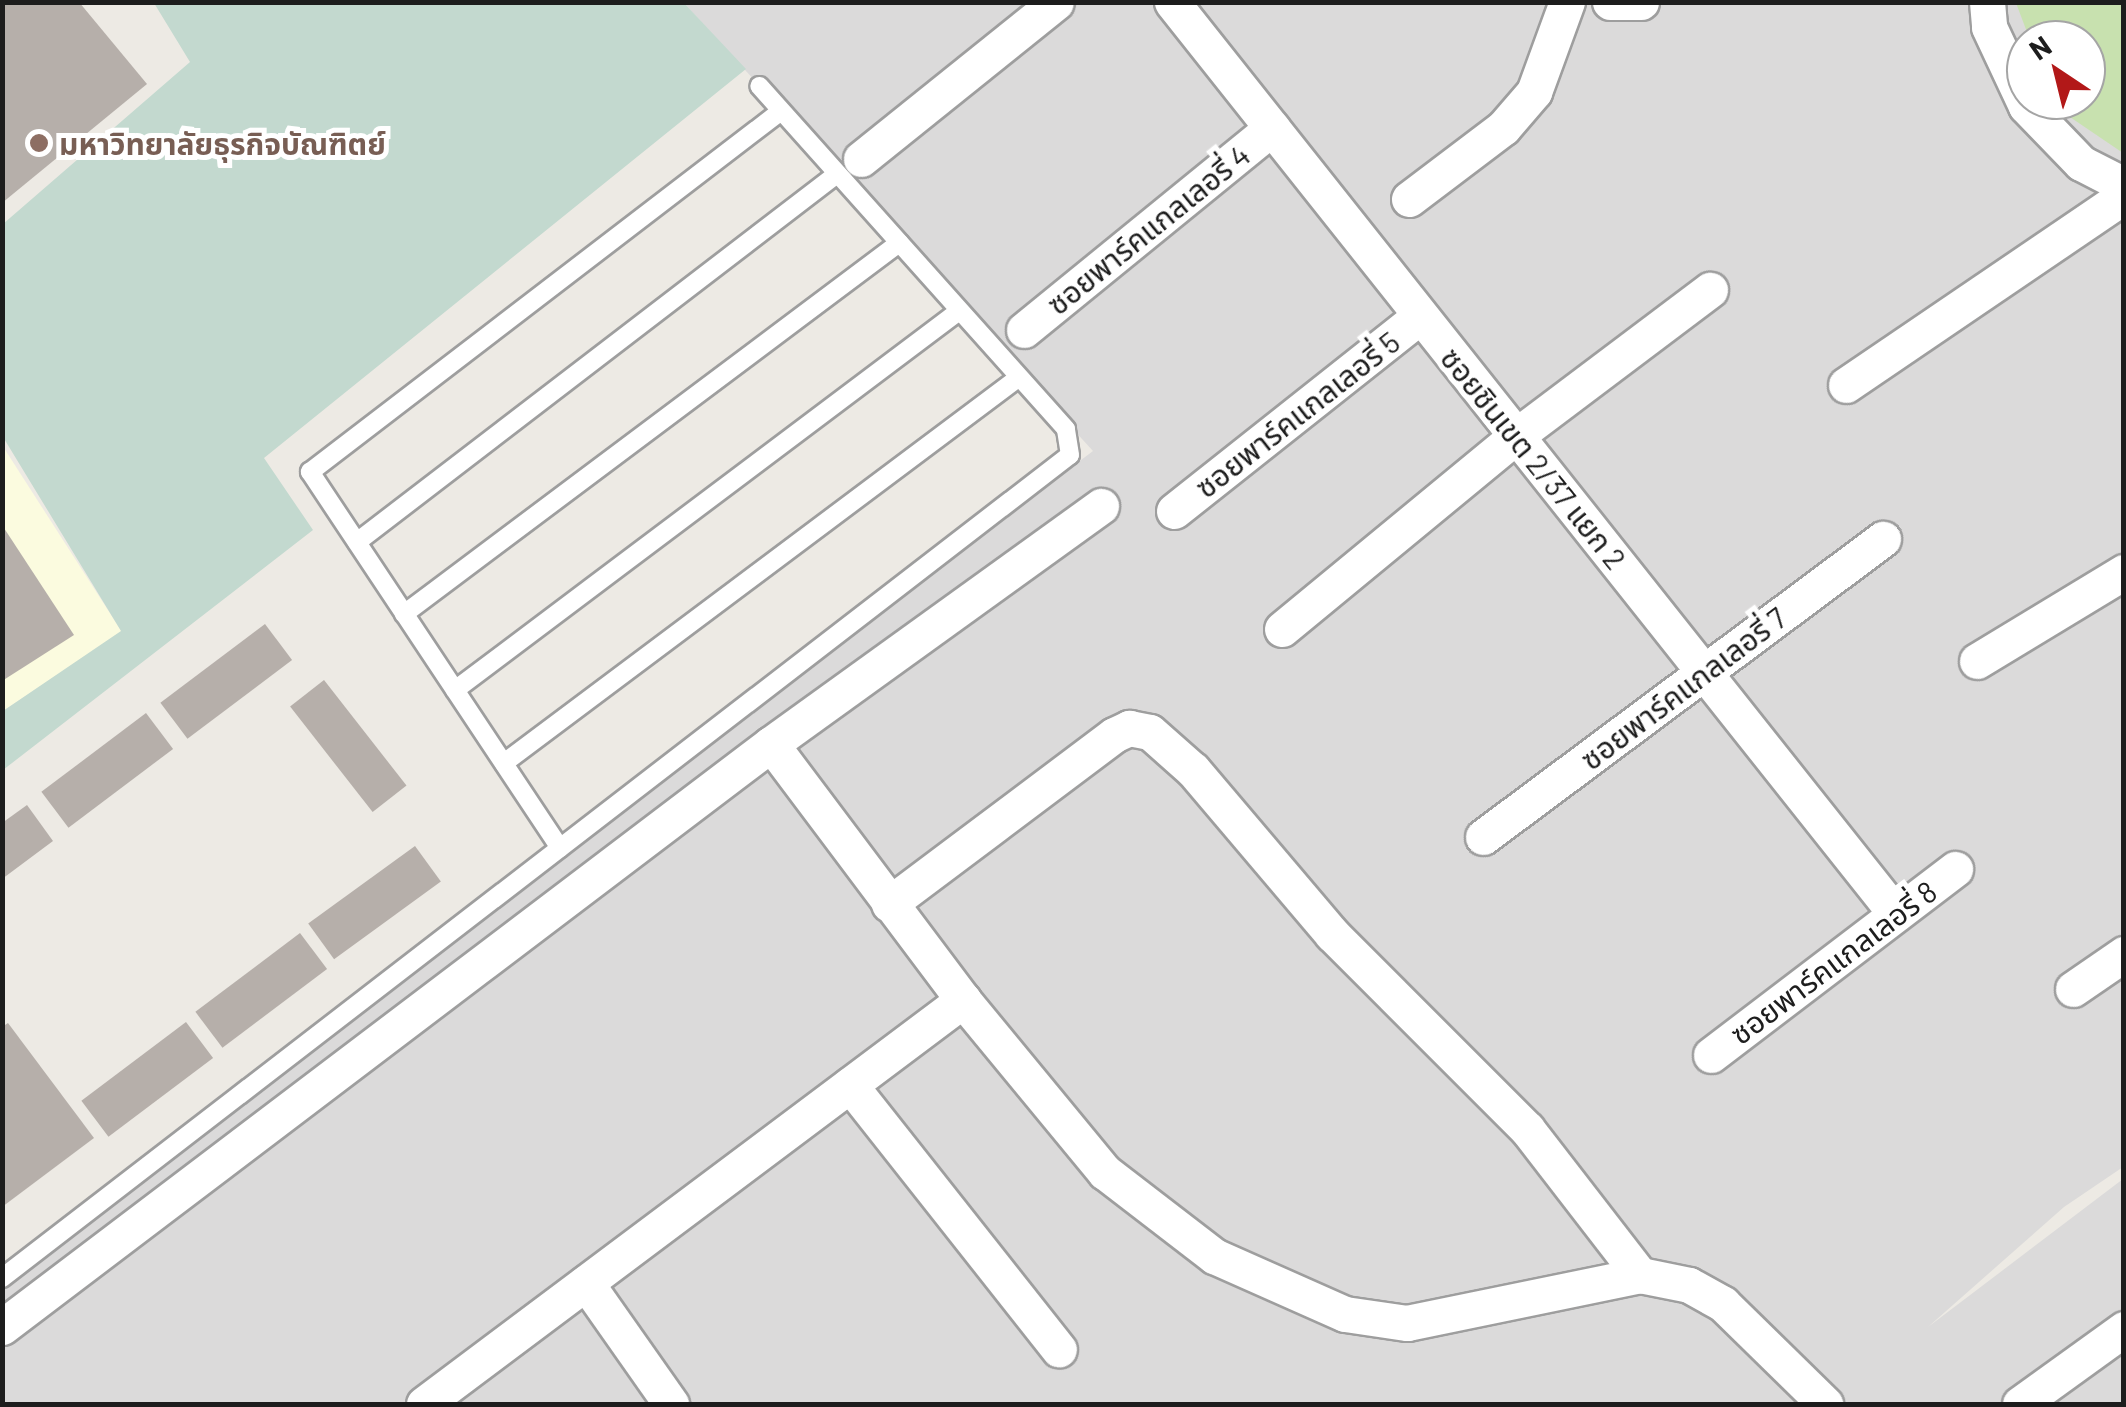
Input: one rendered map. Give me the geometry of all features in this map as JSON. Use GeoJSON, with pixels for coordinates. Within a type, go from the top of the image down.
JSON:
{"type":"FeatureCollection","features":[{"type":"Feature","properties":{"kind":"street"},"geometry":{"type":"LineString","coordinates":[[849,167],[1056,2]]}},
{"type":"Feature","properties":{"kind":"street","name":"ซอยชินเขต 2/37 แยก 2"},"geometry":{"type":"LineString","coordinates":[[1172,2],[1896,914]]}},
{"type":"Feature","properties":{"kind":"street"},"geometry":{"type":"LineString","coordinates":[[1408,199],[1503,128],[1534,92],[1566,2]]}},
{"type":"Feature","properties":{"kind":"street"},"geometry":{"type":"LineString","coordinates":[[1610,2],[1641,2]]}},
{"type":"Feature","properties":{"kind":"street"},"geometry":{"type":"LineString","coordinates":[[1987,2],[1989,27],[2026,106],[2081,163],[2124,184]]}},
{"type":"Feature","properties":{"kind":"street","name":"ซอยพาร์คแกลเลอรี่ 4"},"geometry":{"type":"LineString","coordinates":[[1024,330],[1272,128]]}},
{"type":"Feature","properties":{"kind":"street"},"geometry":{"type":"LineString","coordinates":[[1846,384],[2124,196]]}},
{"type":"Feature","properties":{"kind":"street"},"geometry":{"type":"LineString","coordinates":[[1282,629],[1516,436],[1710,290]]}},
{"type":"Feature","properties":{"kind":"street","name":"ซอยพาร์คแกลเลอรี่ 5"},"geometry":{"type":"LineString","coordinates":[[1174,511],[1420,316]]}},
{"type":"Feature","properties":{"kind":"street"},"geometry":{"type":"LineString","coordinates":[[2,1327],[771,744],[1101,506]]}},
{"type":"Feature","properties":{"kind":"street","name":"ซอยพาร์คแกลเลอรี่ 7"},"geometry":{"type":"LineString","coordinates":[[1483,837],[1883,539]]}},
{"type":"Feature","properties":{"kind":"street"},"geometry":{"type":"LineString","coordinates":[[1976,661],[2124,572]]}},
{"type":"Feature","properties":{"kind":"street"},"geometry":{"type":"LineString","coordinates":[[889,904],[1114,735],[1129,728],[1150,732],[1193,770],[1332,934],[1527,1128],[1640,1275]]}},
{"type":"Feature","properties":{"kind":"street"},"geometry":{"type":"LineString","coordinates":[[771,744],[963,1000],[1105,1172],[1164,1224],[1285,1290],[1346,1314],[1407,1323],[1640,1275],[1689,1285],[1722,1304],[1825,1404]]}},
{"type":"Feature","properties":{"kind":"street","name":"ซอยพาร์คแกลเลอรี่ 8"},"geometry":{"type":"LineString","coordinates":[[1711,1055],[1955,869]]}},
{"type":"Feature","properties":{"kind":"street"},"geometry":{"type":"LineString","coordinates":[[2073,989],[2124,954]]}},
{"type":"Feature","properties":{"kind":"street"},"geometry":{"type":"LineString","coordinates":[[424,1404],[963,1000]]}},
{"type":"Feature","properties":{"kind":"street"},"geometry":{"type":"LineString","coordinates":[[850,1085],[1059,1350]]}},
{"type":"Feature","properties":{"kind":"street"},"geometry":{"type":"LineString","coordinates":[[586,1283],[671,1404]]}},
{"type":"Feature","properties":{"kind":"street"},"geometry":{"type":"LineString","coordinates":[[2020,1404],[2124,1329]]}},
{"type":"Feature","properties":{"kind":"lane"},"geometry":{"type":"LineString","coordinates":[[2,1278],[1070,455],[1066,430],[899,243],[849,167],[781,111],[759,86]]}},
{"type":"Feature","properties":{"kind":"lane"},"geometry":{"type":"LineString","coordinates":[[560,848],[310,472],[781,111]]}},
{"type":"Feature","properties":{"kind":"lane"},"geometry":{"type":"LineString","coordinates":[[357,542],[849,167]]}},
{"type":"Feature","properties":{"kind":"lane"},"geometry":{"type":"LineString","coordinates":[[404,614],[899,243]]}},
{"type":"Feature","properties":{"kind":"lane"},"geometry":{"type":"LineString","coordinates":[[454,690],[959,311]]}},
{"type":"Feature","properties":{"kind":"lane"},"geometry":{"type":"LineString","coordinates":[[504,763],[1018,378]]}},
{"type":"Feature","properties":{"kind":"shaded area"},"geometry":{"type":"Polygon","coordinates":[[[154,3],[684,3],[746,69],[264,458],[313,530],[3,770],[3,711],[121,631],[3,437],[3,224],[190,62],[154,3]]]}},
{"type":"Feature","properties":{"kind":"shaded area"},"geometry":{"type":"Polygon","coordinates":[[[684,3],[2123,3],[2123,1167],[2064,1207],[1928,1327],[2123,1179],[2123,1404],[3,1404],[3,1275],[1093,451],[684,3]]]}},
{"type":"Feature","properties":{"kind":"shaded area"},"geometry":{"type":"Polygon","coordinates":[[[2,445],[122,632],[3,711],[2,711],[2,445]]]}},
{"type":"Feature","properties":{"kind":"green space"},"geometry":{"type":"Polygon","coordinates":[[[2016,3],[2123,3],[2123,153],[2074,120],[2106,120],[2106,20],[2022,20],[2016,3]]]}},
{"type":"Feature","properties":{"kind":"building","name":"มหาวิทยาลัยธุรกิจบัณฑิตย์"},"geometry":{"type":"Polygon","coordinates":[[[2,2],[79,2],[147,84],[2,203],[2,2]]]}},
{"type":"Feature","properties":{"kind":"building"},"geometry":{"type":"Polygon","coordinates":[[[2,525],[74,635],[2,681],[2,525]]]}},
{"type":"Feature","properties":{"kind":"building"},"geometry":{"type":"Polygon","coordinates":[[[265,624],[292,660],[187,739],[160,703],[265,624]]]}},
{"type":"Feature","properties":{"kind":"building"},"geometry":{"type":"Polygon","coordinates":[[[324,680],[406,786],[373,812],[290,706],[324,680]]]}},
{"type":"Feature","properties":{"kind":"building"},"geometry":{"type":"Polygon","coordinates":[[[146,713],[173,749],[68,828],[41,792],[146,713]]]}},
{"type":"Feature","properties":{"kind":"building"},"geometry":{"type":"Polygon","coordinates":[[[27,805],[53,841],[2,879],[2,823],[27,805]]]}},
{"type":"Feature","properties":{"kind":"building"},"geometry":{"type":"Polygon","coordinates":[[[415,846],[441,882],[334,959],[308,924],[415,846]]]}},
{"type":"Feature","properties":{"kind":"building"},"geometry":{"type":"Polygon","coordinates":[[[300,933],[327,969],[222,1048],[195,1012],[300,933]]]}},
{"type":"Feature","properties":{"kind":"building"},"geometry":{"type":"Polygon","coordinates":[[[186,1022],[213,1058],[108,1137],[81,1101],[186,1022]]]}},
{"type":"Feature","properties":{"kind":"building"},"geometry":{"type":"Polygon","coordinates":[[[8,1023],[94,1138],[2,1207],[2,1027],[8,1023]]]}},
{"type":"Feature","properties":{"kind":"place","name":"มหาวิทยาลัยธุรกิจบัณฑิตย์"},"geometry":{"type":"Point","coordinates":[39,143]}}]}
